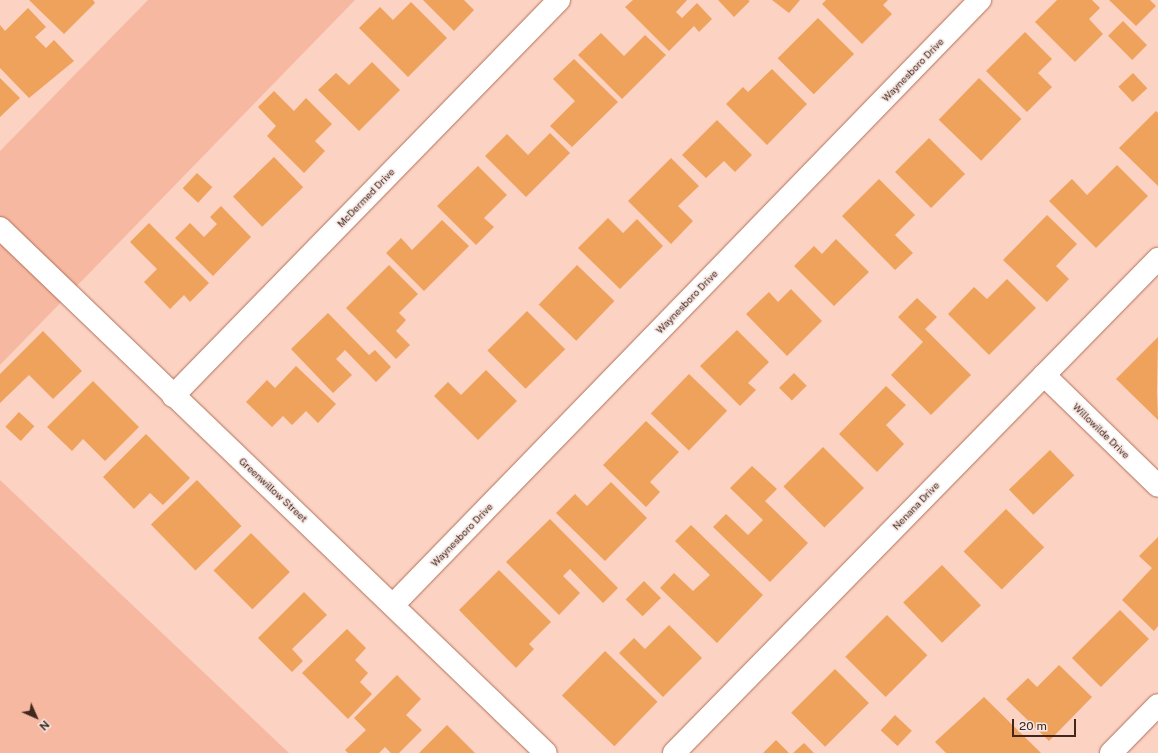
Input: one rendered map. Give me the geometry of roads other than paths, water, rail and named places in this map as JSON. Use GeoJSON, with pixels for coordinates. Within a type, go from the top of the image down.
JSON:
{"type":"FeatureCollection","features":[{"type":"Feature","properties":{"kind":"street","name":"McDermed Drive"},"geometry":{"type":"LineString","coordinates":[[173,396],[559,0]]}},
{"type":"Feature","properties":{"kind":"street","name":"Waynesboro Drive"},"geometry":{"type":"LineString","coordinates":[[394,604],[980,0]]}},
{"type":"Feature","properties":{"kind":"street","name":"Greenwillow Street"},"geometry":{"type":"LineString","coordinates":[[0,228],[173,396],[394,604],[546,753]]}},
{"type":"Feature","properties":{"kind":"street","name":"Nenana Drive"},"geometry":{"type":"LineString","coordinates":[[674,753],[1158,258]]}},
{"type":"Feature","properties":{"kind":"street","name":"Willowilde Drive"},"geometry":{"type":"LineString","coordinates":[[1044,376],[1158,486]]}},
{"type":"Feature","properties":{"kind":"street"},"geometry":{"type":"LineString","coordinates":[[1111,753],[1158,705]]}}]}
